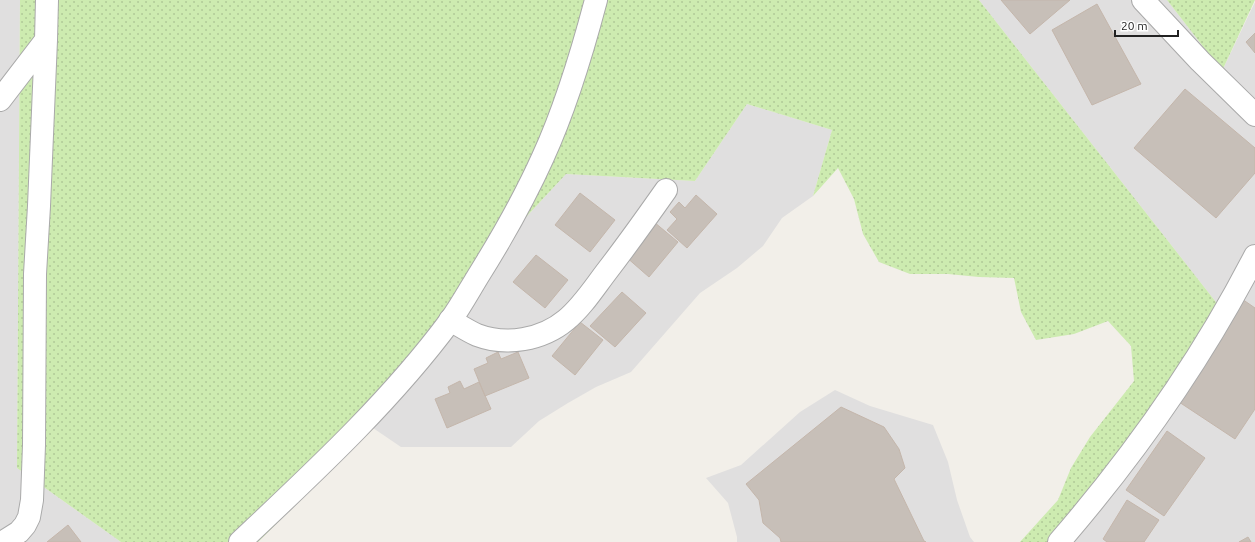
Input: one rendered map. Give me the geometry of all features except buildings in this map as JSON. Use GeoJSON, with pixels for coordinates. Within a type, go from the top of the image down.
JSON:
{"type":"FeatureCollection","features":[{"type":"Feature","properties":{"kind":"street"},"geometry":{"type":"LineString","coordinates":[[3,542],[19,532],[25,525],[29,517],[32,500],[34,445],[35,274],[40,198],[47,0]]}},
{"type":"Feature","properties":{"kind":"street"},"geometry":{"type":"LineString","coordinates":[[240,542],[318,467],[396,387],[450,320],[519,206],[544,156],[566,100],[583,48],[596,0]]}},
{"type":"Feature","properties":{"kind":"street"},"geometry":{"type":"LineString","coordinates":[[1143,0],[1200,61],[1255,115]]}},
{"type":"Feature","properties":{"kind":"street"},"geometry":{"type":"LineString","coordinates":[[0,100],[46,40]]}},
{"type":"Feature","properties":{"kind":"street"},"geometry":{"type":"LineString","coordinates":[[450,320],[477,335],[492,339],[509,340],[530,338],[551,331],[566,320],[587,297],[666,190]]}},
{"type":"Feature","properties":{"kind":"street"},"geometry":{"type":"LineString","coordinates":[[1059,542],[1123,465],[1160,413],[1229,304],[1254,258]]}},
{"type":"Feature","properties":{"kind":"shaded area"},"geometry":{"type":"Polygon","coordinates":[[[0,0],[20,0],[17,468],[121,542],[0,542],[0,0]]]}},
{"type":"Feature","properties":{"kind":"shaded area"},"geometry":{"type":"Polygon","coordinates":[[[979,0],[1167,0],[1222,71],[1255,2],[1255,542],[1075,542],[1074,540],[1219,306],[979,0]]]}},
{"type":"Feature","properties":{"kind":"shaded area"},"geometry":{"type":"Polygon","coordinates":[[[747,104],[832,130],[813,196],[782,218],[763,246],[737,268],[700,293],[631,372],[596,387],[539,421],[511,447],[401,447],[373,428],[500,245],[566,174],[695,181],[747,104]]]}},
{"type":"Feature","properties":{"kind":"shaded area"},"geometry":{"type":"Polygon","coordinates":[[[835,390],[870,406],[933,425],[948,462],[957,500],[970,537],[974,542],[737,542],[728,503],[706,478],[741,465],[800,412],[835,390]]]}},
{"type":"Feature","properties":{"kind":"green space"},"geometry":{"type":"Polygon","coordinates":[[[20,0],[979,0],[1219,306],[1074,540],[1075,542],[1020,542],[1058,500],[1071,468],[1090,437],[1134,381],[1131,346],[1108,321],[1074,334],[1036,340],[1021,312],[1014,278],[948,274],[910,274],[879,262],[863,234],[854,199],[838,168],[813,196],[832,130],[747,104],[695,181],[566,174],[500,245],[373,428],[258,542],[121,542],[17,468],[20,0]]]}},
{"type":"Feature","properties":{"kind":"green space"},"geometry":{"type":"Polygon","coordinates":[[[1167,0],[1255,0],[1222,71],[1167,0]]]}}]}
